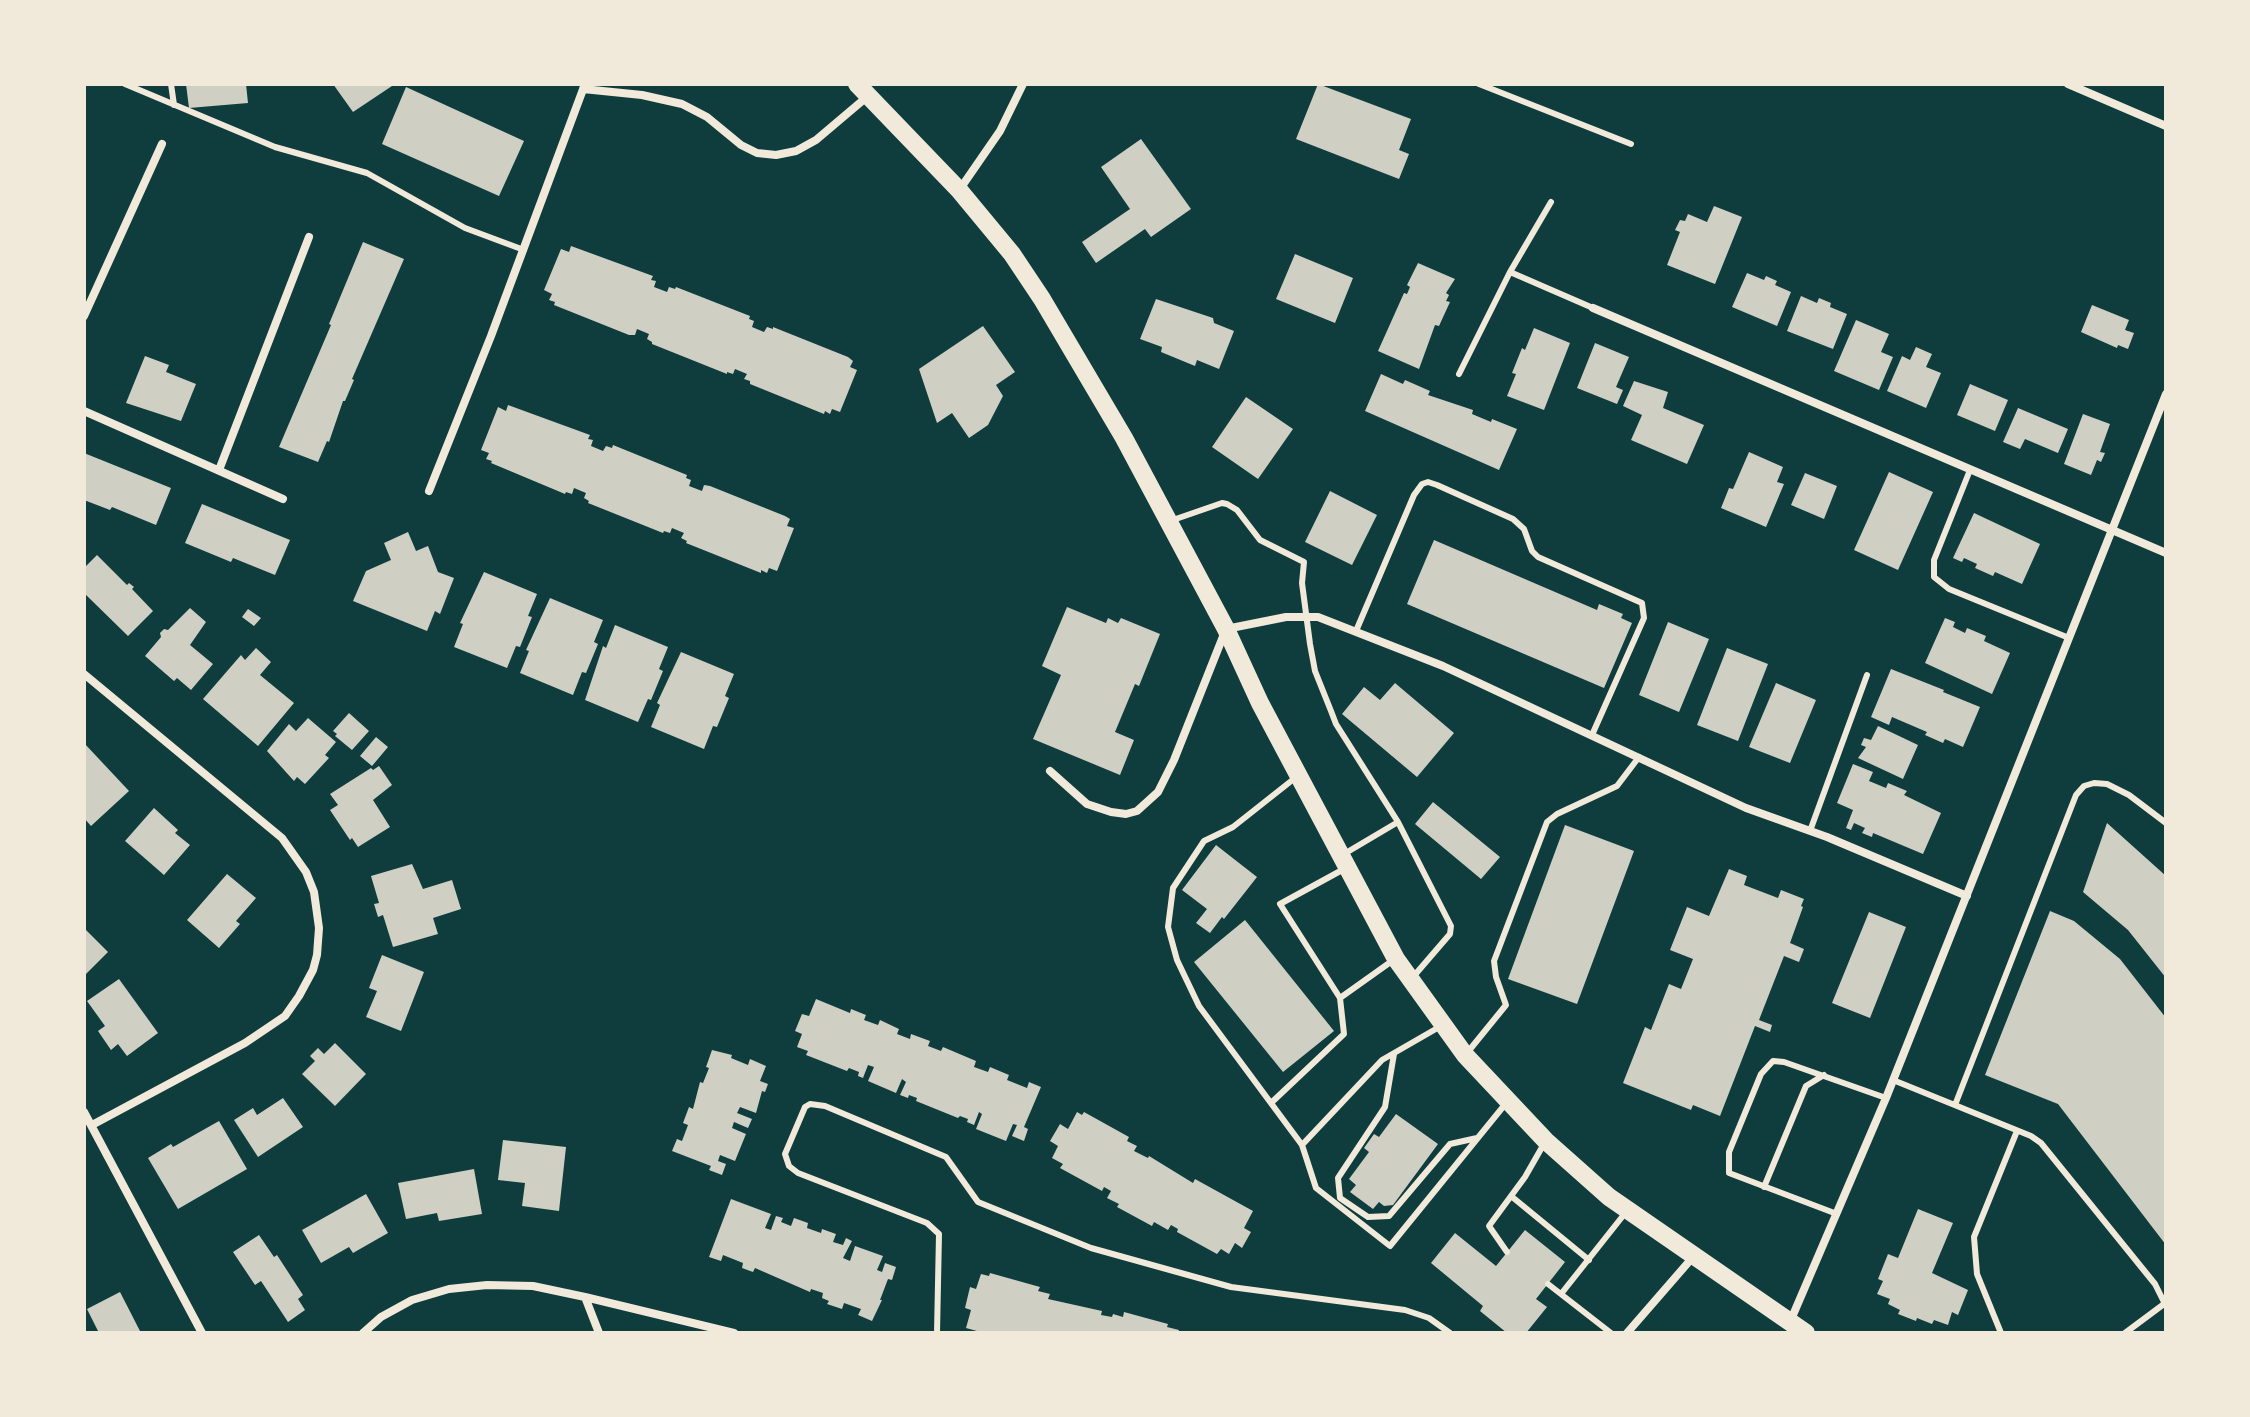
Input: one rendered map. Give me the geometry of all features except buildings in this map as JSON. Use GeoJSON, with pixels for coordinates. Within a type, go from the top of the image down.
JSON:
{"type":"FeatureCollection","features":[{"type":"Feature","properties":{"kind":"main road"},"geometry":{"type":"LineString","coordinates":[[862,90],[959,190],[1012,254],[1042,299],[1090,378],[1226,629],[1297,776],[1396,959],[1442,1026],[1507,1102],[1546,1141],[1628,1210],[1806,1333]]}},
{"type":"Feature","properties":{"kind":"street"},"geometry":{"type":"LineString","coordinates":[[959,190],[1000,131],[1023,84]]}},
{"type":"Feature","properties":{"kind":"street"},"geometry":{"type":"LineString","coordinates":[[2068,84],[2166,126]]}},
{"type":"Feature","properties":{"kind":"street"},"geometry":{"type":"LineString","coordinates":[[429,491],[584,87],[682,104],[707,117],[741,145],[757,153],[776,155],[796,151],[816,140],[862,90]]}},
{"type":"Feature","properties":{"kind":"street"},"geometry":{"type":"LineString","coordinates":[[84,316],[162,144]]}},
{"type":"Feature","properties":{"kind":"street"},"geometry":{"type":"LineString","coordinates":[[219,470],[309,237]]}},
{"type":"Feature","properties":{"kind":"street"},"geometry":{"type":"LineString","coordinates":[[1593,308],[2166,553]]}},
{"type":"Feature","properties":{"kind":"street"},"geometry":{"type":"LineString","coordinates":[[1790,1322],[1886,1098],[2166,394]]}},
{"type":"Feature","properties":{"kind":"street"},"geometry":{"type":"LineString","coordinates":[[84,411],[283,499]]}},
{"type":"Feature","properties":{"kind":"street"},"geometry":{"type":"LineString","coordinates":[[1050,771],[1079,800],[1095,808],[1126,814],[1137,811],[1158,792],[1174,760],[1226,629],[1307,616],[1330,621],[1443,666],[1746,808],[1967,896]]}},
{"type":"Feature","properties":{"kind":"street"},"geometry":{"type":"LineString","coordinates":[[84,674],[282,838],[306,872],[314,892],[319,928],[313,970],[285,1016],[245,1043],[92,1125]]}},
{"type":"Feature","properties":{"kind":"street"},"geometry":{"type":"LineString","coordinates":[[84,1112],[202,1333]]}},
{"type":"Feature","properties":{"kind":"street"},"geometry":{"type":"LineString","coordinates":[[1627,1333],[1693,1257]]}},
{"type":"Feature","properties":{"kind":"street"},"geometry":{"type":"LineString","coordinates":[[363,1333],[397,1306],[449,1289],[487,1285],[533,1286],[734,1333]]}},
{"type":"Feature","properties":{"kind":"street"},"geometry":{"type":"LineString","coordinates":[[585,1297],[599,1333]]}},
{"type":"Feature","properties":{"kind":"lane"},"geometry":{"type":"LineString","coordinates":[[125,84],[275,147],[367,173],[465,228],[524,250]]}},
{"type":"Feature","properties":{"kind":"lane"},"geometry":{"type":"LineString","coordinates":[[171,84],[174,105]]}},
{"type":"Feature","properties":{"kind":"lane"},"geometry":{"type":"LineString","coordinates":[[1479,84],[1631,144]]}},
{"type":"Feature","properties":{"kind":"lane"},"geometry":{"type":"LineString","coordinates":[[1459,374],[1510,272],[1551,202]]}},
{"type":"Feature","properties":{"kind":"lane"},"geometry":{"type":"LineString","coordinates":[[1510,272],[1593,308]]}},
{"type":"Feature","properties":{"kind":"lane"},"geometry":{"type":"LineString","coordinates":[[1970,470],[1934,560],[1934,577],[1949,589],[2069,638]]}},
{"type":"Feature","properties":{"kind":"lane"},"geometry":{"type":"LineString","coordinates":[[1356,631],[1414,495],[1422,484],[1437,485],[1513,519],[1524,529],[1532,551],[1538,557],[1642,603],[1644,618],[1592,735]]}},
{"type":"Feature","properties":{"kind":"lane"},"geometry":{"type":"LineString","coordinates":[[1168,521],[1222,503],[1237,510],[1260,540],[1304,562],[1302,583],[1315,671],[1336,724],[1398,822],[1452,931],[1411,980]]}},
{"type":"Feature","properties":{"kind":"lane"},"geometry":{"type":"LineString","coordinates":[[1810,831],[1867,675]]}},
{"type":"Feature","properties":{"kind":"lane"},"geometry":{"type":"LineString","coordinates":[[1465,1055],[1506,1005],[1494,961],[1547,822],[1557,814],[1617,786],[1639,757]]}},
{"type":"Feature","properties":{"kind":"lane"},"geometry":{"type":"LineString","coordinates":[[1297,776],[1233,827],[1204,841],[1173,888],[1168,927],[1177,960],[1199,1006],[1302,1145],[1316,1188],[1390,1246],[1507,1102]]}},
{"type":"Feature","properties":{"kind":"lane"},"geometry":{"type":"LineString","coordinates":[[1955,1105],[2076,795],[2084,786],[2107,784],[2129,795],[2166,823]]}},
{"type":"Feature","properties":{"kind":"lane"},"geometry":{"type":"LineString","coordinates":[[1271,1103],[1344,1034],[1340,998],[1280,904],[1398,822]]}},
{"type":"Feature","properties":{"kind":"lane"},"geometry":{"type":"LineString","coordinates":[[1340,998],[1396,959]]}},
{"type":"Feature","properties":{"kind":"lane"},"geometry":{"type":"LineString","coordinates":[[1302,1145],[1382,1060],[1442,1026]]}},
{"type":"Feature","properties":{"kind":"lane"},"geometry":{"type":"LineString","coordinates":[[1394,1054],[1385,1107],[1338,1178],[1340,1198],[1368,1217],[1389,1216],[1450,1144],[1479,1138]]}},
{"type":"Feature","properties":{"kind":"lane"},"geometry":{"type":"LineString","coordinates":[[1837,1214],[1733,1176],[1727,1167],[1729,1152],[1761,1074],[1773,1061],[1824,1075],[1886,1098]]}},
{"type":"Feature","properties":{"kind":"lane"},"geometry":{"type":"LineString","coordinates":[[1764,1187],[1806,1086],[1814,1078],[1824,1075]]}},
{"type":"Feature","properties":{"kind":"lane"},"geometry":{"type":"LineString","coordinates":[[1893,1080],[2031,1136],[2050,1151],[2155,1284],[2165,1305],[2125,1333]]}},
{"type":"Feature","properties":{"kind":"lane"},"geometry":{"type":"LineString","coordinates":[[937,1333],[939,1234],[927,1223],[798,1173],[789,1166],[785,1154],[805,1107],[810,1104],[825,1106],[946,1157],[978,1202],[1091,1248],[1231,1287],[1405,1310],[1429,1318],[1450,1333]]}},
{"type":"Feature","properties":{"kind":"lane"},"geometry":{"type":"LineString","coordinates":[[2001,1333],[1977,1274],[1974,1237],[2017,1131]]}},
{"type":"Feature","properties":{"kind":"lane"},"geometry":{"type":"LineString","coordinates":[[1507,1252],[1489,1226],[1546,1141]]}},
{"type":"Feature","properties":{"kind":"lane"},"geometry":{"type":"LineString","coordinates":[[1511,1196],[1589,1260]]}},
{"type":"Feature","properties":{"kind":"lane"},"geometry":{"type":"LineString","coordinates":[[1561,1294],[1628,1210]]}},
{"type":"Feature","properties":{"kind":"lane"},"geometry":{"type":"LineString","coordinates":[[1548,1284],[1611,1333]]}}]}
